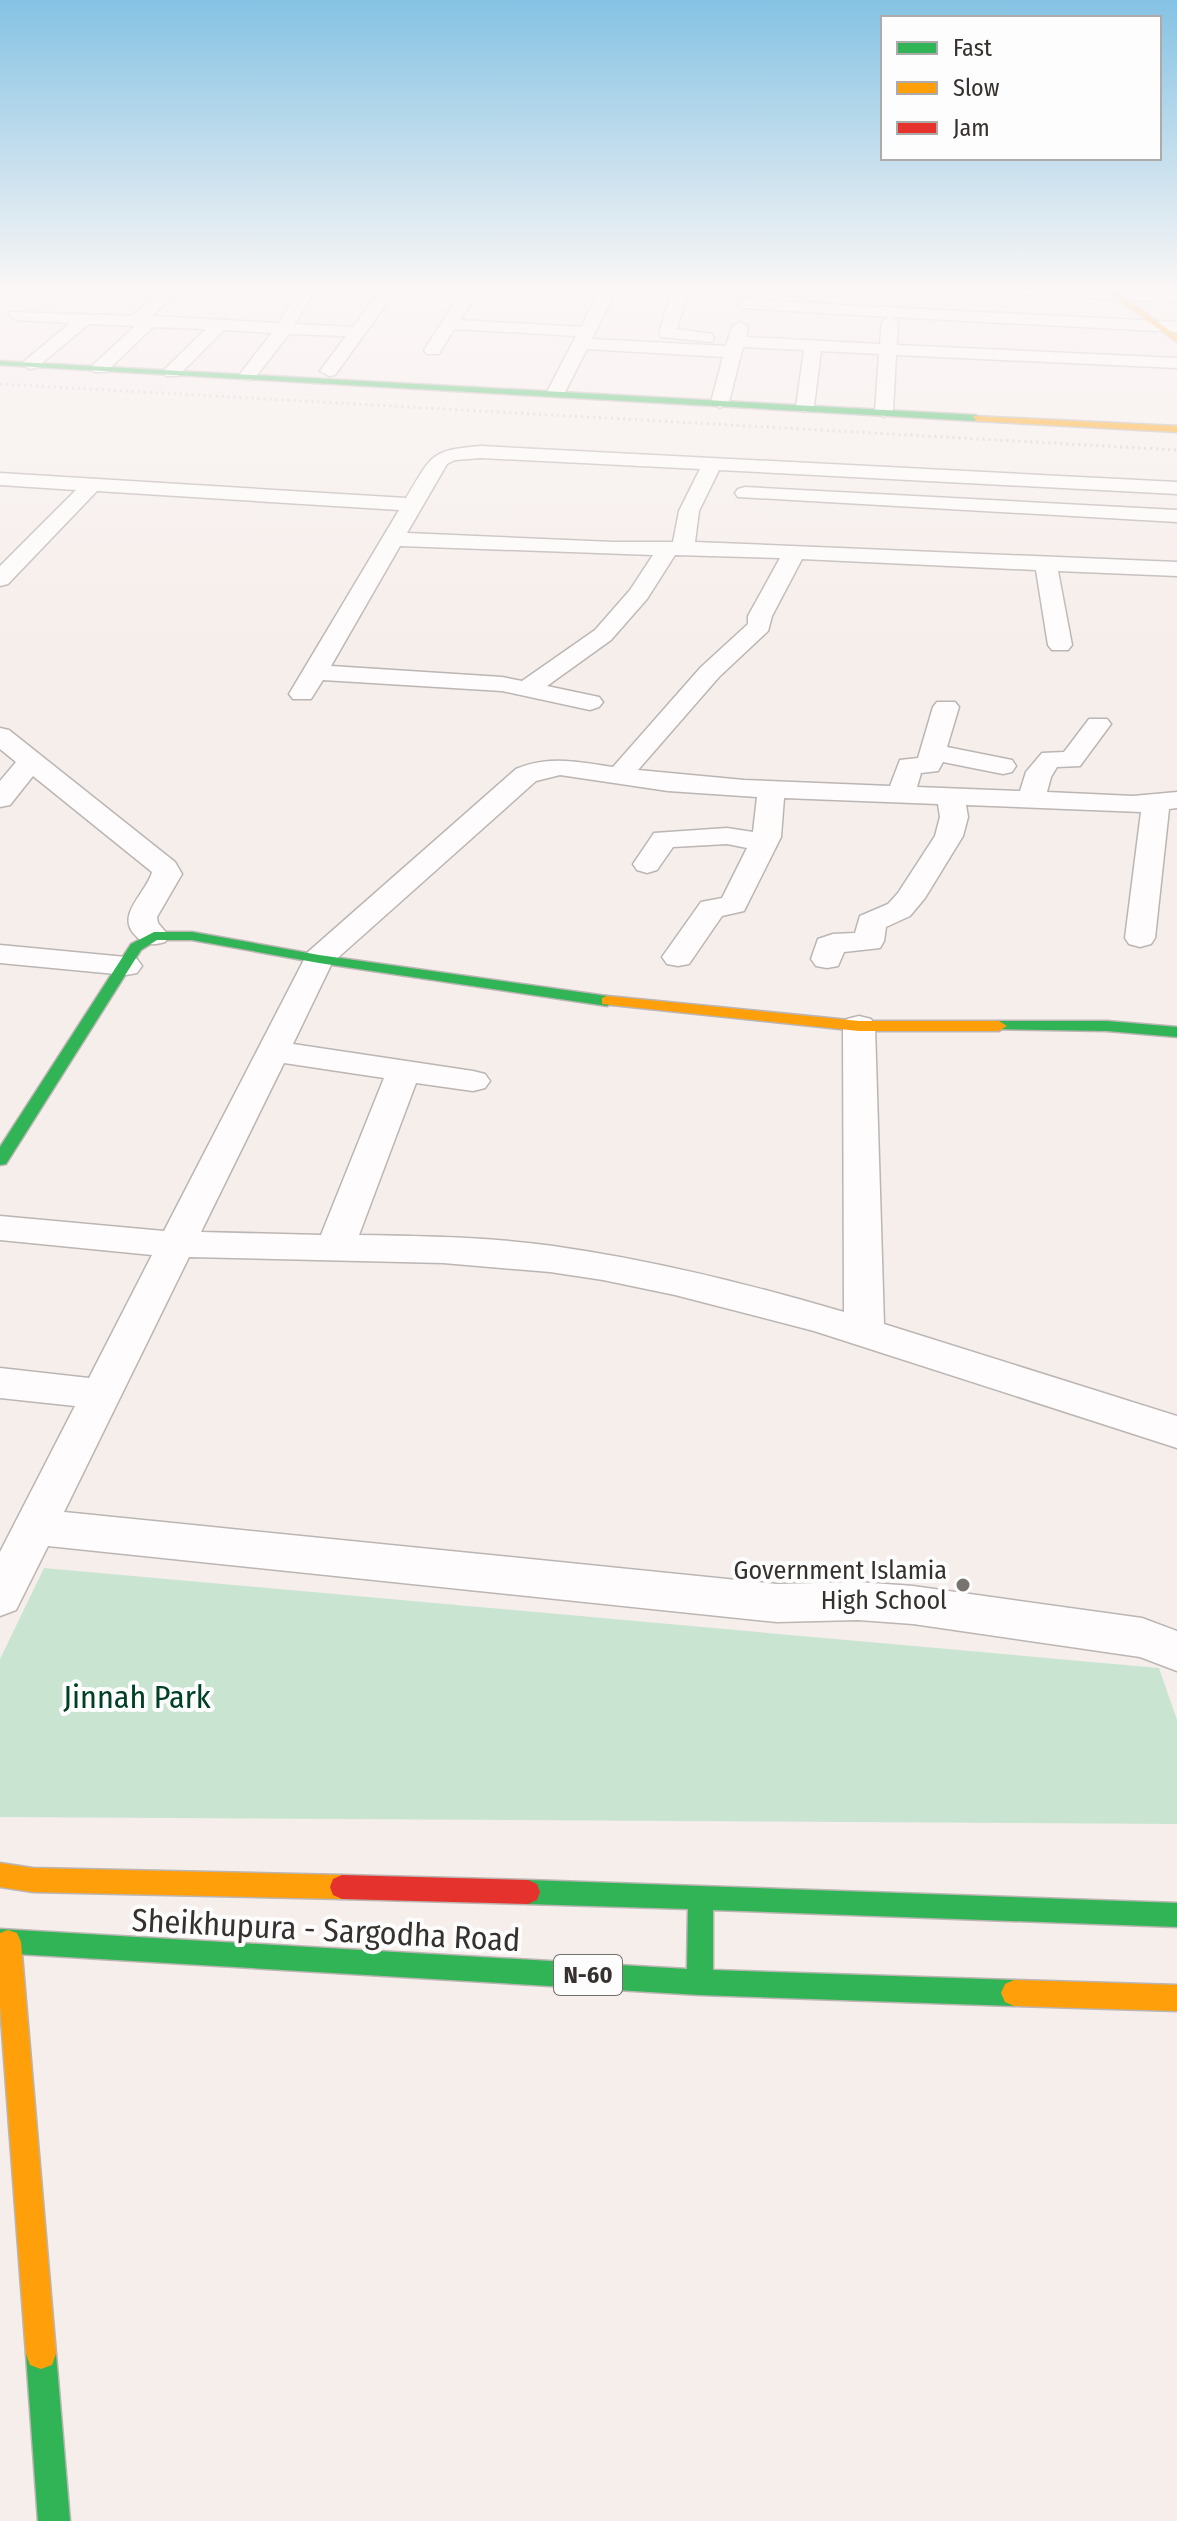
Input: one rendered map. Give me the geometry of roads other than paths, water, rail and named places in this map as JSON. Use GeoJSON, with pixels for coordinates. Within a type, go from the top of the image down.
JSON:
{"type":"FeatureCollection","features":[{"type":"Feature","properties":{"kind":"main road"},"geometry":{"type":"LineString","coordinates":[[831,408],[1177,429]]}},
{"type":"Feature","properties":{"kind":"main road"},"geometry":{"type":"LineString","coordinates":[[0,1160],[136,947],[154,936],[192,936],[319,959],[593,1000],[859,1026],[1107,1026],[1177,1032]]}},
{"type":"Feature","properties":{"kind":"main road","name":"Sheikhupura - Sargodha Road"},"geometry":{"type":"LineString","coordinates":[[0,1875],[33,1880],[701,1896],[1177,1915]]}},
{"type":"Feature","properties":{"kind":"main road"},"geometry":{"type":"LineString","coordinates":[[700,1982],[701,1896]]}},
{"type":"Feature","properties":{"kind":"main road"},"geometry":{"type":"LineString","coordinates":[[4,1941],[54,2521]]}},
{"type":"Feature","properties":{"kind":"main road","name":"Sheikhupura - Sargodha Road"},"geometry":{"type":"LineString","coordinates":[[4,1941],[700,1982],[1177,1998]]}},
{"type":"Feature","properties":{"kind":"street"},"geometry":{"type":"LineString","coordinates":[[590,702],[528,688],[469,681],[308,683],[439,460],[458,453],[1174,488]]}},
{"type":"Feature","properties":{"kind":"street"},"geometry":{"type":"LineString","coordinates":[[528,688],[603,635],[639,594],[676,548],[698,490],[712,465]]}},
{"type":"Feature","properties":{"kind":"street"},"geometry":{"type":"LineString","coordinates":[[0,479],[413,505]]}},
{"type":"Feature","properties":{"kind":"street"},"geometry":{"type":"LineString","coordinates":[[0,579],[92,485]]}},
{"type":"Feature","properties":{"kind":"street"},"geometry":{"type":"LineString","coordinates":[[698,490],[1177,516]]}},
{"type":"Feature","properties":{"kind":"street"},"geometry":{"type":"LineString","coordinates":[[392,539],[1177,569]]}},
{"type":"Feature","properties":{"kind":"street"},"geometry":{"type":"LineString","coordinates":[[618,777],[710,672],[760,626],[760,616],[794,553]]}},
{"type":"Feature","properties":{"kind":"street"},"geometry":{"type":"LineString","coordinates":[[1046,564],[1060,645]]}},
{"type":"Feature","properties":{"kind":"street"},"geometry":{"type":"LineString","coordinates":[[902,793],[909,767],[928,766],[946,707]]}},
{"type":"Feature","properties":{"kind":"street"},"geometry":{"type":"LineString","coordinates":[[1033,799],[1035,779],[1045,764],[1051,759],[1071,760],[1098,724]]}},
{"type":"Feature","properties":{"kind":"street"},"geometry":{"type":"LineString","coordinates":[[0,736],[165,868],[167,874],[142,917],[143,926],[154,936]]}},
{"type":"Feature","properties":{"kind":"street"},"geometry":{"type":"LineString","coordinates":[[827,959],[829,946],[833,943],[869,941],[871,922],[899,910],[910,898],[949,836],[956,796],[988,755],[933,752]]}},
{"type":"Feature","properties":{"kind":"street"},"geometry":{"type":"LineString","coordinates":[[0,799],[31,761]]}},
{"type":"Feature","properties":{"kind":"street"},"geometry":{"type":"LineString","coordinates":[[0,1597],[319,959],[526,775],[542,768],[560,767],[618,777],[771,789],[1133,804],[1166,801],[1140,938]]}},
{"type":"Feature","properties":{"kind":"street"},"geometry":{"type":"LineString","coordinates":[[678,957],[712,908],[733,905],[765,842],[771,789]]}},
{"type":"Feature","properties":{"kind":"street"},"geometry":{"type":"LineString","coordinates":[[647,864],[664,839],[727,836],[765,842]]}},
{"type":"Feature","properties":{"kind":"street"},"geometry":{"type":"LineString","coordinates":[[0,954],[126,966]]}},
{"type":"Feature","properties":{"kind":"street"},"geometry":{"type":"LineString","coordinates":[[859,1026],[864,1334]]}},
{"type":"Feature","properties":{"kind":"street"},"geometry":{"type":"LineString","coordinates":[[272,1051],[473,1081]]}},
{"type":"Feature","properties":{"kind":"street"},"geometry":{"type":"LineString","coordinates":[[336,1245],[404,1070]]}},
{"type":"Feature","properties":{"kind":"street"},"geometry":{"type":"LineString","coordinates":[[0,1228],[175,1244],[336,1245],[526,1256],[602,1266],[750,1298],[1177,1432]]}},
{"type":"Feature","properties":{"kind":"street"},"geometry":{"type":"LineString","coordinates":[[0,1383],[101,1394]]}},
{"type":"Feature","properties":{"kind":"street"},"geometry":{"type":"LineString","coordinates":[[35,1527],[777,1603],[858,1601],[913,1605],[1142,1638],[1177,1651]]}},
{"type":"Feature","properties":{"kind":"railway"},"geometry":{"type":"LineString","coordinates":[[422,408],[1177,450]]}},
{"type":"Feature","properties":{"kind":"place","name":"Government Islamia High School"},"geometry":{"type":"Point","coordinates":[963,1585]}},
{"type":"Feature","properties":{"kind":"park label","name":"Jinnah Park"},"geometry":{"type":"Point","coordinates":[137,1697]}}]}
